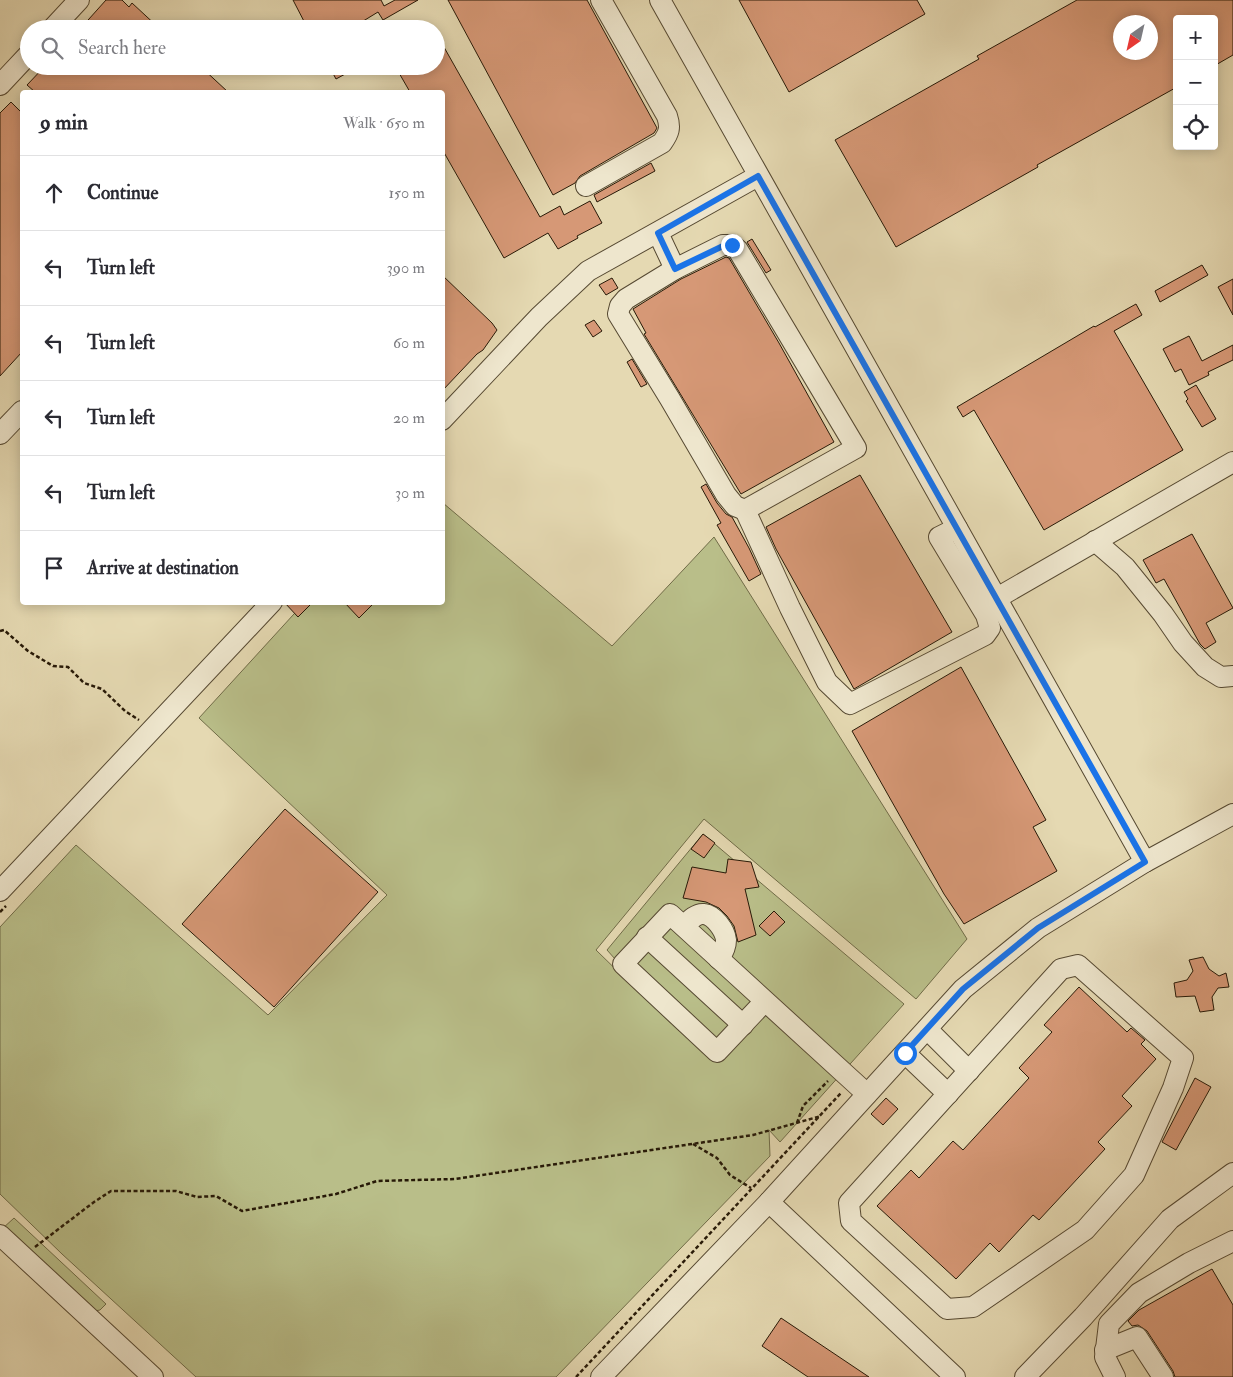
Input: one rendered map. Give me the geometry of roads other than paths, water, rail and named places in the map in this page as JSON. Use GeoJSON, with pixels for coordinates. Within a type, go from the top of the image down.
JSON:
{"type":"FeatureCollection","features":[{"type":"Feature","properties":{"kind":"street"},"geometry":{"type":"LineString","coordinates":[[60,20],[79,0]]}},
{"type":"Feature","properties":{"kind":"street"},"geometry":{"type":"LineString","coordinates":[[586,186],[662,143],[669,134],[670,124],[601,0]]}},
{"type":"Feature","properties":{"kind":"street"},"geometry":{"type":"LineString","coordinates":[[660,0],[1145,862]]}},
{"type":"Feature","properties":{"kind":"street"},"geometry":{"type":"LineString","coordinates":[[0,85],[20,64]]}},
{"type":"Feature","properties":{"kind":"street"},"geometry":{"type":"LineString","coordinates":[[445,417],[539,317],[588,271],[758,176]]}},
{"type":"Feature","properties":{"kind":"street"},"geometry":{"type":"LineString","coordinates":[[658,233],[675,269]]}},
{"type":"Feature","properties":{"kind":"street"},"geometry":{"type":"LineString","coordinates":[[746,510],[856,448],[738,250],[732,245],[723,246],[675,269],[626,298],[620,306],[618,314],[726,494],[735,506],[746,510],[790,608],[827,682],[850,704],[985,635],[990,628],[986,615],[939,537],[957,528]]}},
{"type":"Feature","properties":{"kind":"street"},"geometry":{"type":"LineString","coordinates":[[0,434],[20,413]]}},
{"type":"Feature","properties":{"kind":"street"},"geometry":{"type":"LineString","coordinates":[[996,598],[1233,462]]}},
{"type":"Feature","properties":{"kind":"street"},"geometry":{"type":"LineString","coordinates":[[1095,541],[1125,567],[1163,614],[1183,643],[1205,667],[1221,677],[1233,676]]}},
{"type":"Feature","properties":{"kind":"street"},"geometry":{"type":"LineString","coordinates":[[0,891],[269,605]]}},
{"type":"Feature","properties":{"kind":"street"},"geometry":{"type":"LineString","coordinates":[[601,1377],[769,1202],[963,989],[1038,928],[1145,862],[1233,814]]}},
{"type":"Feature","properties":{"kind":"street"},"geometry":{"type":"LineString","coordinates":[[765,1001],[717,1052],[623,964],[670,914],[867,1094]]}},
{"type":"Feature","properties":{"kind":"street"},"geometry":{"type":"LineString","coordinates":[[648,937],[743,1025]]}},
{"type":"Feature","properties":{"kind":"street"},"geometry":{"type":"LineString","coordinates":[[1078,965],[1183,1058],[1173,1088],[1134,1175],[1085,1230],[973,1307],[947,1309],[851,1221],[849,1203],[969,1071],[1061,969],[1078,965]]}},
{"type":"Feature","properties":{"kind":"street"},"geometry":{"type":"LineString","coordinates":[[926,1029],[969,1071]]}},
{"type":"Feature","properties":{"kind":"street"},"geometry":{"type":"LineString","coordinates":[[905,1053],[948,1094]]}},
{"type":"Feature","properties":{"kind":"street"},"geometry":{"type":"LineString","coordinates":[[1025,1377],[1083,1317],[1170,1219],[1232,1178]]}},
{"type":"Feature","properties":{"kind":"street"},"geometry":{"type":"LineString","coordinates":[[769,1202],[955,1377]]}},
{"type":"Feature","properties":{"kind":"street"},"geometry":{"type":"LineString","coordinates":[[0,1235],[153,1377]]}},
{"type":"Feature","properties":{"kind":"street"},"geometry":{"type":"LineString","coordinates":[[1115,1377],[1105,1357],[1109,1324],[1139,1293],[1189,1263],[1233,1241]]}},
{"type":"Feature","properties":{"kind":"street"},"geometry":{"type":"LineString","coordinates":[[1105,1350],[1138,1337],[1163,1377]]}}]}
